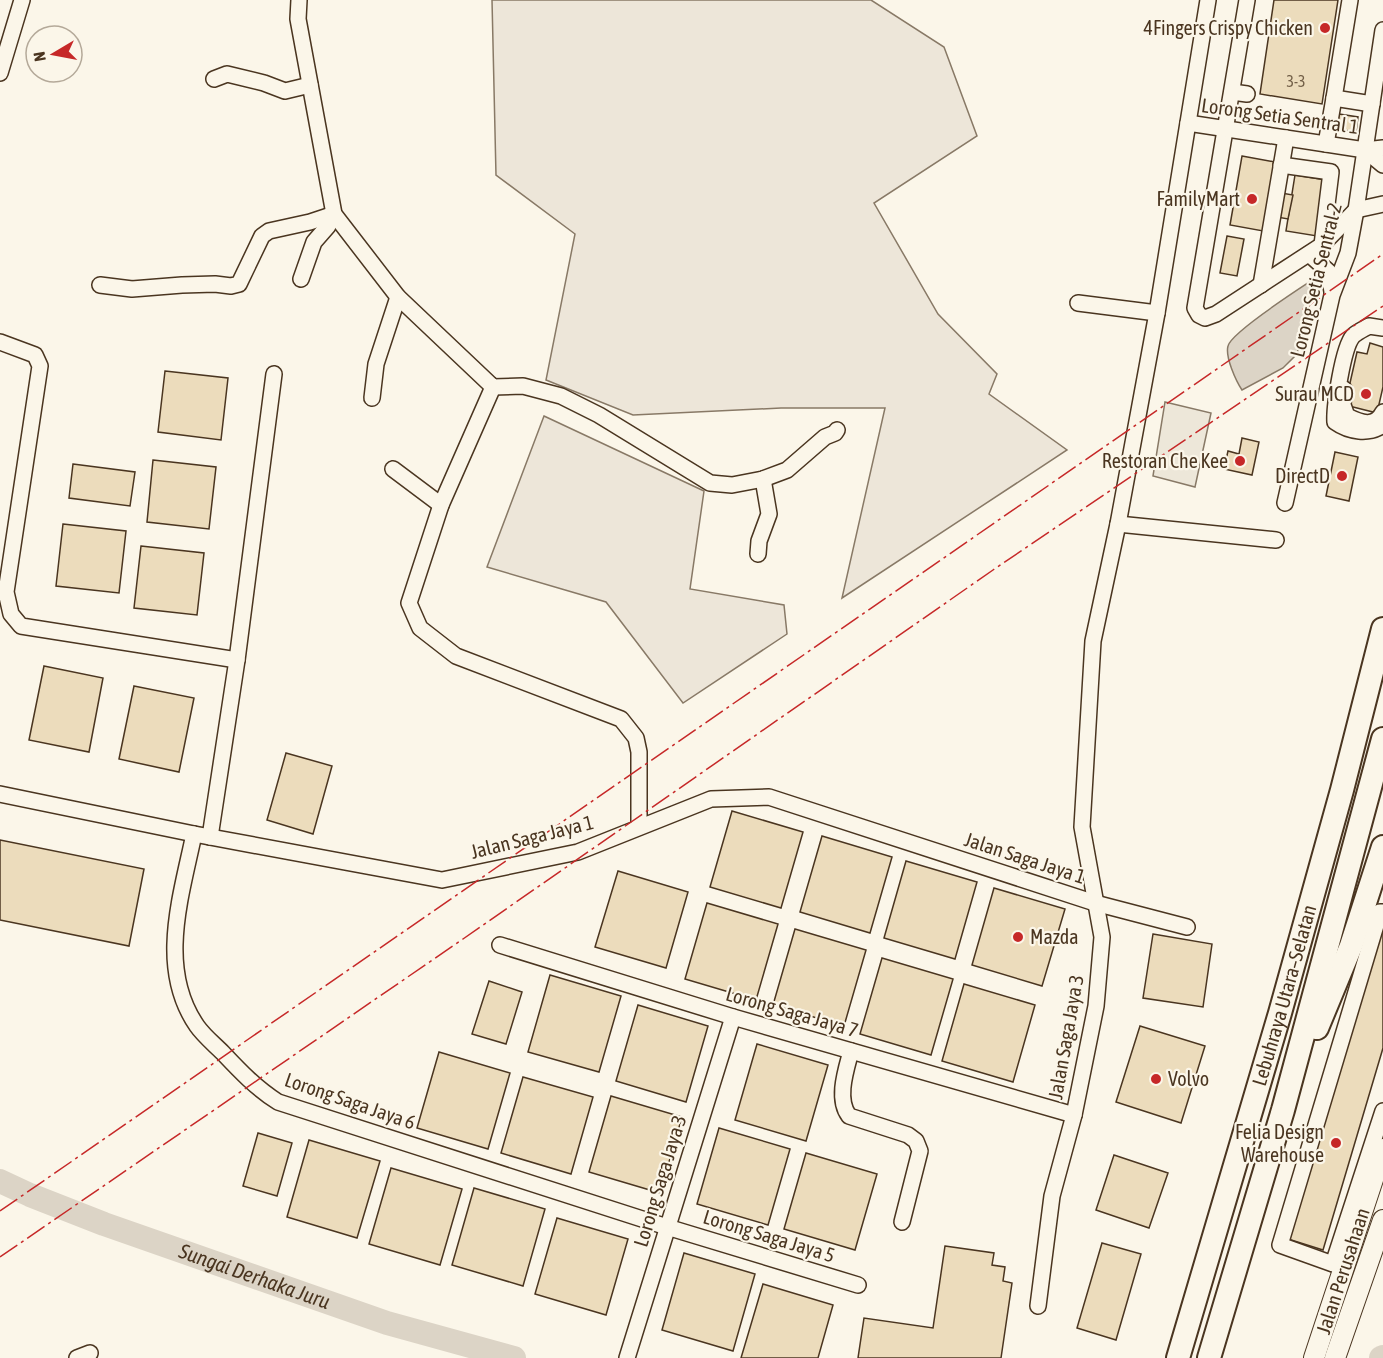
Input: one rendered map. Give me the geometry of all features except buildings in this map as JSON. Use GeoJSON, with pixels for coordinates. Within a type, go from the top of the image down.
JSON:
{"type":"FeatureCollection","features":[{"type":"Feature","properties":{"kind":"highway","name":"Lebuhraya Utara–Selatan"},"geometry":{"type":"LineString","coordinates":[[1178,1358],[1290,979],[1383,629]]}},
{"type":"Feature","properties":{"kind":"highway","name":"Lebuhraya Utara–Selatan"},"geometry":{"type":"LineString","coordinates":[[1209,1358],[1283,1110],[1383,739]]}},
{"type":"Feature","properties":{"kind":"highway"},"geometry":{"type":"LineString","coordinates":[[1283,1110],[1351,946],[1383,847]]}},
{"type":"Feature","properties":{"kind":"main road","name":"Jalan Perusahaan"},"geometry":{"type":"LineString","coordinates":[[1314,1358],[1383,1149]]}},
{"type":"Feature","properties":{"kind":"main road","name":"Jalan Perusahaan"},"geometry":{"type":"LineString","coordinates":[[1335,1358],[1383,1220]]}},
{"type":"Feature","properties":{"kind":"street"},"geometry":{"type":"LineString","coordinates":[[0,73],[22,0]]}},
{"type":"Feature","properties":{"kind":"street"},"geometry":{"type":"LineString","coordinates":[[300,0],[298,20],[334,213],[398,297],[493,387],[524,386],[561,396],[599,415],[710,483],[732,485],[763,479],[787,470],[837,430]]}},
{"type":"Feature","properties":{"kind":"street","name":"Jalan Saga Jaya 3"},"geometry":{"type":"LineString","coordinates":[[1038,1306],[1052,1196],[1074,1115],[1096,1006],[1102,937],[1082,827],[1093,641],[1118,524],[1157,313],[1208,0]]}},
{"type":"Feature","properties":{"kind":"street"},"geometry":{"type":"LineString","coordinates":[[1247,0],[1239,93],[1226,129],[1196,311],[1205,318],[1210,317],[1322,245],[1356,210],[1383,204]]}},
{"type":"Feature","properties":{"kind":"street"},"geometry":{"type":"LineString","coordinates":[[1326,144],[1350,0]]}},
{"type":"Feature","properties":{"kind":"street","name":"Lorong Setia Sentral 2"},"geometry":{"type":"LineString","coordinates":[[1285,503],[1332,296],[1348,253],[1381,55],[1383,30]]}},
{"type":"Feature","properties":{"kind":"street"},"geometry":{"type":"LineString","coordinates":[[214,79],[227,74],[285,91],[310,85]]}},
{"type":"Feature","properties":{"kind":"street"},"geometry":{"type":"LineString","coordinates":[[1334,98],[1372,104]]}},
{"type":"Feature","properties":{"kind":"street","name":"Lorong Setia Sentral 1"},"geometry":{"type":"LineString","coordinates":[[1188,123],[1365,150],[1383,148]]}},
{"type":"Feature","properties":{"kind":"street"},"geometry":{"type":"LineString","coordinates":[[1262,285],[1286,138]]}},
{"type":"Feature","properties":{"kind":"street","name":"Lorong Setia Sentral 1"},"geometry":{"type":"LineString","coordinates":[[1365,150],[1383,165]]}},
{"type":"Feature","properties":{"kind":"street"},"geometry":{"type":"LineString","coordinates":[[1281,165],[1331,172],[1322,245]]}},
{"type":"Feature","properties":{"kind":"street"},"geometry":{"type":"LineString","coordinates":[[301,279],[314,242],[328,226],[334,213]]}},
{"type":"Feature","properties":{"kind":"street"},"geometry":{"type":"LineString","coordinates":[[100,285],[132,289],[240,284],[262,236],[269,231],[310,222],[334,213]]}},
{"type":"Feature","properties":{"kind":"street"},"geometry":{"type":"LineString","coordinates":[[1309,254],[1329,272],[1332,296]]}},
{"type":"Feature","properties":{"kind":"street"},"geometry":{"type":"LineString","coordinates":[[372,398],[376,364],[398,297]]}},
{"type":"Feature","properties":{"kind":"street"},"geometry":{"type":"LineString","coordinates":[[1078,303],[1157,313]]}},
{"type":"Feature","properties":{"kind":"street"},"geometry":{"type":"LineString","coordinates":[[1383,328],[1369,326],[1352,337],[1346,350],[1334,409],[1335,422],[1342,427],[1363,432],[1383,425]]}},
{"type":"Feature","properties":{"kind":"street"},"geometry":{"type":"LineString","coordinates":[[0,342],[35,355],[40,366],[6,592],[11,614],[21,626],[237,660]]}},
{"type":"Feature","properties":{"kind":"street"},"geometry":{"type":"LineString","coordinates":[[1321,347],[1346,350]]}},
{"type":"Feature","properties":{"kind":"street"},"geometry":{"type":"LineString","coordinates":[[1346,350],[1343,405],[1347,416],[1359,422],[1371,424],[1380,418],[1383,412]]}},
{"type":"Feature","properties":{"kind":"street"},"geometry":{"type":"LineString","coordinates":[[210,837],[237,660],[274,374]]}},
{"type":"Feature","properties":{"kind":"street"},"geometry":{"type":"LineString","coordinates":[[493,387],[441,505],[409,603],[420,628],[456,656],[621,718],[636,738],[639,752],[639,827]]}},
{"type":"Feature","properties":{"kind":"street"},"geometry":{"type":"LineString","coordinates":[[393,469],[441,505]]}},
{"type":"Feature","properties":{"kind":"street"},"geometry":{"type":"LineString","coordinates":[[758,554],[759,541],[769,514],[763,479]]}},
{"type":"Feature","properties":{"kind":"street"},"geometry":{"type":"LineString","coordinates":[[1118,524],[1276,540]]}},
{"type":"Feature","properties":{"kind":"street","name":"Jalan Saga Jaya 1"},"geometry":{"type":"LineString","coordinates":[[0,794],[194,834],[442,880],[578,852],[711,799],[769,797],[1095,903],[1187,927]]}},
{"type":"Feature","properties":{"kind":"street","name":"Lorong Saga Jaya 6"},"geometry":{"type":"LineString","coordinates":[[194,834],[176,920],[175,956],[178,988],[198,1028],[257,1088],[278,1102],[667,1227]]}},
{"type":"Feature","properties":{"kind":"street"},"geometry":{"type":"LineString","coordinates":[[1383,912],[1380,912],[1280,1245],[1332,1264],[1383,1110]]}},
{"type":"Feature","properties":{"kind":"street","name":"Lorong Saga Jaya 7"},"geometry":{"type":"LineString","coordinates":[[500,945],[733,1017],[1074,1115]]}},
{"type":"Feature","properties":{"kind":"street","name":"Lorong Saga Jaya 3"},"geometry":{"type":"LineString","coordinates":[[627,1358],[733,1017]]}},
{"type":"Feature","properties":{"kind":"street"},"geometry":{"type":"LineString","coordinates":[[851,1051],[843,1103],[849,1116],[908,1135],[916,1141],[920,1151],[902,1222]]}},
{"type":"Feature","properties":{"kind":"street","name":"Lorong Saga Jaya 5"},"geometry":{"type":"LineString","coordinates":[[667,1227],[858,1285]]}},
{"type":"Feature","properties":{"kind":"shaded area"},"geometry":{"type":"Polygon","coordinates":[[[492,0],[871,0],[944,47],[977,136],[874,203],[938,314],[997,374],[989,394],[1067,450],[842,598],[885,408],[781,408],[633,415],[546,380],[575,234],[496,175],[492,0]]]}},
{"type":"Feature","properties":{"kind":"shaded area"},"geometry":{"type":"Polygon","coordinates":[[[1317,277],[1319,279],[1315,284],[1297,354],[1283,368],[1242,390],[1234,375],[1227,351],[1232,339],[1268,310],[1317,277]]]}},
{"type":"Feature","properties":{"kind":"shaded area"},"geometry":{"type":"Polygon","coordinates":[[[1165,402],[1211,413],[1195,487],[1153,476],[1165,402]]]}},
{"type":"Feature","properties":{"kind":"shaded area"},"geometry":{"type":"Polygon","coordinates":[[[544,416],[704,491],[690,589],[784,605],[787,634],[683,703],[606,602],[487,567],[544,416]]]}},
{"type":"Feature","properties":{"kind":"waterway","name":"Sungai Derhaka Juru"},"geometry":{"type":"LineString","coordinates":[[0,1181],[104,1224],[387,1323],[514,1358]]}},
{"type":"Feature","properties":{"kind":"power"},"geometry":{"type":"LineString","coordinates":[[0,1211],[1383,254]]}},
{"type":"Feature","properties":{"kind":"power"},"geometry":{"type":"LineString","coordinates":[[0,1257],[463,939],[993,570],[1383,306]]}},
{"type":"Feature","properties":{"kind":"place","name":"4Fingers Crispy Chicken"},"geometry":{"type":"Point","coordinates":[1325,28]}},
{"type":"Feature","properties":{"kind":"place","name":"FamilyMart"},"geometry":{"type":"Point","coordinates":[1252,199]}},
{"type":"Feature","properties":{"kind":"place","name":"Surau MCD"},"geometry":{"type":"Point","coordinates":[1366,394]}},
{"type":"Feature","properties":{"kind":"place","name":"Restoran Che Kee"},"geometry":{"type":"Point","coordinates":[1240,461]}},
{"type":"Feature","properties":{"kind":"place","name":"DirectD"},"geometry":{"type":"Point","coordinates":[1342,476]}},
{"type":"Feature","properties":{"kind":"place","name":"Mazda"},"geometry":{"type":"Point","coordinates":[1018,937]}},
{"type":"Feature","properties":{"kind":"place","name":"Volvo"},"geometry":{"type":"Point","coordinates":[1156,1079]}},
{"type":"Feature","properties":{"kind":"place","name":"Felia Design Warehouse"},"geometry":{"type":"Point","coordinates":[1336,1143]}}]}
